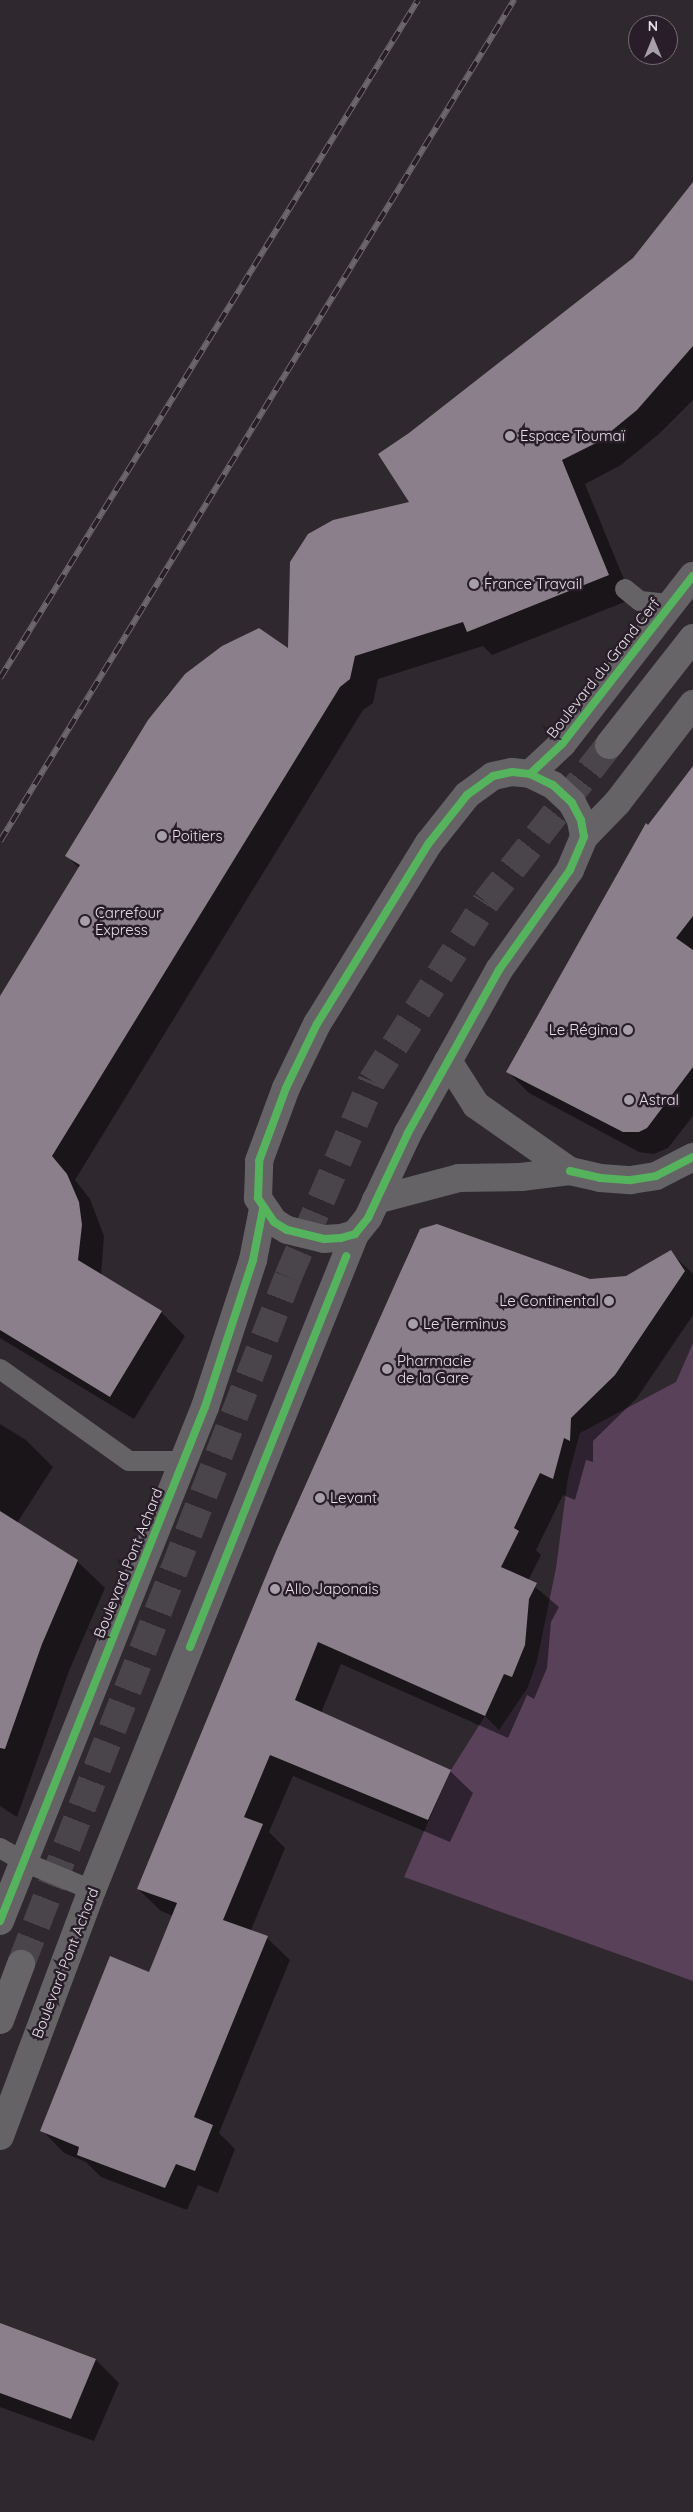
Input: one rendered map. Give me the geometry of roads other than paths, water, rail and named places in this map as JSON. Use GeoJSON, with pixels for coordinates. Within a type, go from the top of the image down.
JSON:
{"type":"FeatureCollection","features":[{"type":"Feature","properties":{"kind":"main road"},"geometry":{"type":"LineString","coordinates":[[609,745],[693,638]]}},
{"type":"Feature","properties":{"kind":"main road"},"geometry":{"type":"LineString","coordinates":[[0,2020],[21,1964]]}},
{"type":"Feature","properties":{"kind":"street","name":"Boulevard du Grand Cerf"},"geometry":{"type":"LineString","coordinates":[[530,774],[562,744],[693,576]]}},
{"type":"Feature","properties":{"kind":"street"},"geometry":{"type":"LineString","coordinates":[[584,837],[616,802],[693,704]]}},
{"type":"Feature","properties":{"kind":"street"},"geometry":{"type":"LineString","coordinates":[[355,1234],[324,1239],[304,1236],[280,1226],[263,1209],[257,1187],[259,1160],[267,1132],[317,1024],[351,964],[428,843],[466,795],[493,776],[512,772],[530,774],[553,785],[572,802],[581,820],[584,837]]}},
{"type":"Feature","properties":{"kind":"street","name":"Boulevard Pont Achard"},"geometry":{"type":"LineString","coordinates":[[0,2136],[92,1890],[355,1234],[368,1218],[408,1133],[499,970],[570,870],[584,837]]}},
{"type":"Feature","properties":{"kind":"street"},"geometry":{"type":"LineString","coordinates":[[448,1061],[476,1106],[570,1171]]}},
{"type":"Feature","properties":{"kind":"street"},"geometry":{"type":"LineString","coordinates":[[376,1200],[459,1178],[521,1177],[570,1171],[600,1178],[631,1180],[656,1176],[693,1157]]}},
{"type":"Feature","properties":{"kind":"street","name":"Boulevard Pont Achard"},"geometry":{"type":"LineString","coordinates":[[0,1921],[184,1461],[253,1260],[263,1209]]}},
{"type":"Feature","properties":{"kind":"lane"},"geometry":{"type":"LineString","coordinates":[[625,589],[640,602],[671,604]]}},
{"type":"Feature","properties":{"kind":"lane"},"geometry":{"type":"LineString","coordinates":[[0,1369],[130,1461],[184,1461]]}},
{"type":"Feature","properties":{"kind":"lane"},"geometry":{"type":"LineString","coordinates":[[0,1848],[24,1862],[92,1890]]}},
{"type":"Feature","properties":{"kind":"tunnel"},"geometry":{"type":"LineString","coordinates":[[21,1964],[288,1277],[372,1081],[486,902],[609,745]]}},
{"type":"Feature","properties":{"kind":"railway"},"geometry":{"type":"LineString","coordinates":[[0,678],[418,0]]}},
{"type":"Feature","properties":{"kind":"railway"},"geometry":{"type":"LineString","coordinates":[[0,841],[514,0]]}},
{"type":"Feature","properties":{"kind":"place","name":"Espace Toumaï"},"geometry":{"type":"Point","coordinates":[510,436]}},
{"type":"Feature","properties":{"kind":"place","name":"France Travail"},"geometry":{"type":"Point","coordinates":[474,584]}},
{"type":"Feature","properties":{"kind":"place","name":"Poitiers"},"geometry":{"type":"Point","coordinates":[162,836]}},
{"type":"Feature","properties":{"kind":"place","name":"Carrefour Express"},"geometry":{"type":"Point","coordinates":[85,921]}},
{"type":"Feature","properties":{"kind":"place","name":"Le Régina"},"geometry":{"type":"Point","coordinates":[628,1030]}},
{"type":"Feature","properties":{"kind":"place","name":"Astral"},"geometry":{"type":"Point","coordinates":[629,1100]}},
{"type":"Feature","properties":{"kind":"place","name":"Le Continental"},"geometry":{"type":"Point","coordinates":[609,1301]}},
{"type":"Feature","properties":{"kind":"place","name":"Le Terminus"},"geometry":{"type":"Point","coordinates":[413,1324]}},
{"type":"Feature","properties":{"kind":"place","name":"Pharmacie de la Gare"},"geometry":{"type":"Point","coordinates":[387,1369]}},
{"type":"Feature","properties":{"kind":"place","name":"Levant"},"geometry":{"type":"Point","coordinates":[320,1498]}},
{"type":"Feature","properties":{"kind":"place","name":"Allo Japonais"},"geometry":{"type":"Point","coordinates":[275,1589]}}]}
